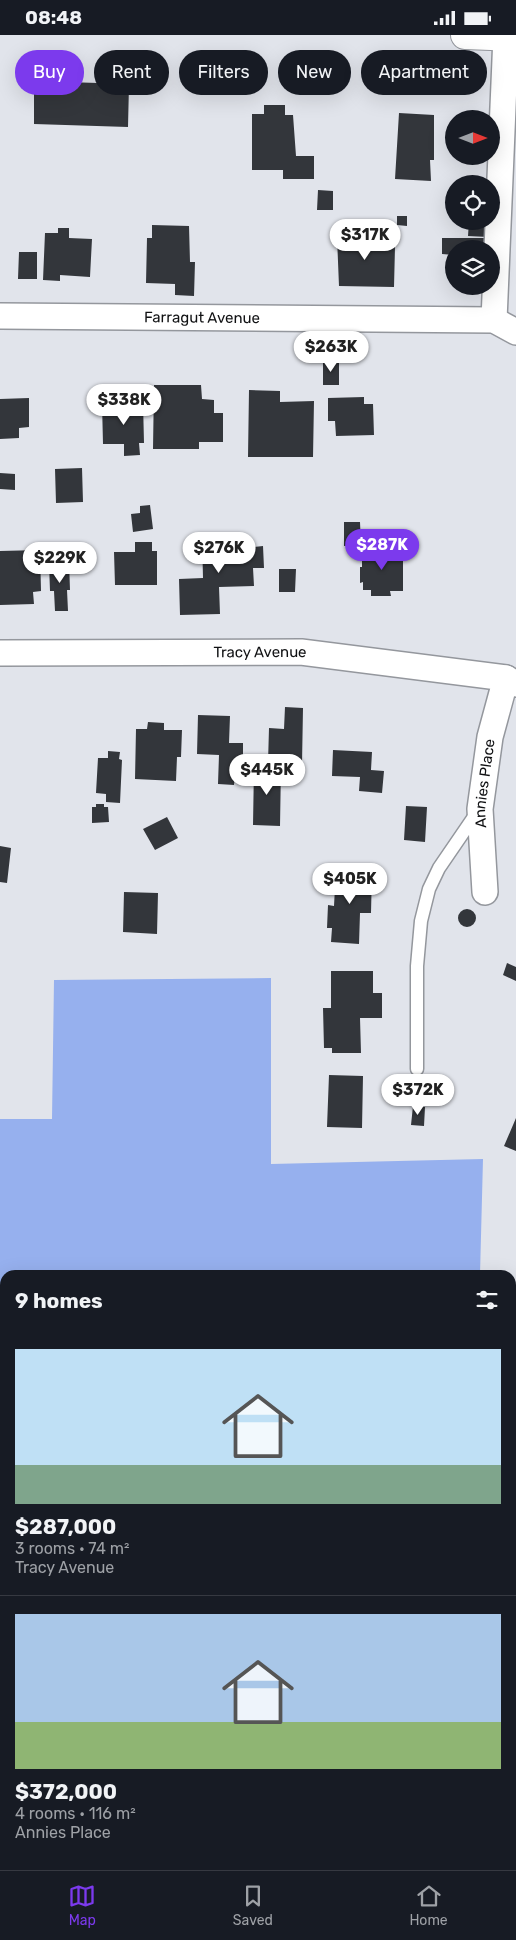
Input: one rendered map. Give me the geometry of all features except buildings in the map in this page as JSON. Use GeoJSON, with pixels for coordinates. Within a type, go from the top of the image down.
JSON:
{"type":"FeatureCollection","features":[{"type":"Feature","properties":{"kind":"street"},"geometry":{"type":"LineString","coordinates":[[465,35],[511,37],[494,320],[516,332]]}},
{"type":"Feature","properties":{"kind":"street","name":"Farragut Avenue"},"geometry":{"type":"LineString","coordinates":[[0,316],[494,320]]}},
{"type":"Feature","properties":{"kind":"street","name":"Tracy Avenue"},"geometry":{"type":"LineString","coordinates":[[0,653],[301,652],[511,681]]}},
{"type":"Feature","properties":{"kind":"street","name":"Annies Place"},"geometry":{"type":"LineString","coordinates":[[485,892],[480,809],[490,737],[511,681]]}},
{"type":"Feature","properties":{"kind":"lane"},"geometry":{"type":"LineString","coordinates":[[417,1069],[417,965],[421,921],[429,889],[439,868],[480,809]]}},
{"type":"Feature","properties":{"kind":"shaded area"},"geometry":{"type":"Polygon","coordinates":[[[271,978],[271,1164],[483,1159],[480,1270],[0,1270],[0,1119],[52,1119],[54,980],[271,978]]]}}]}
